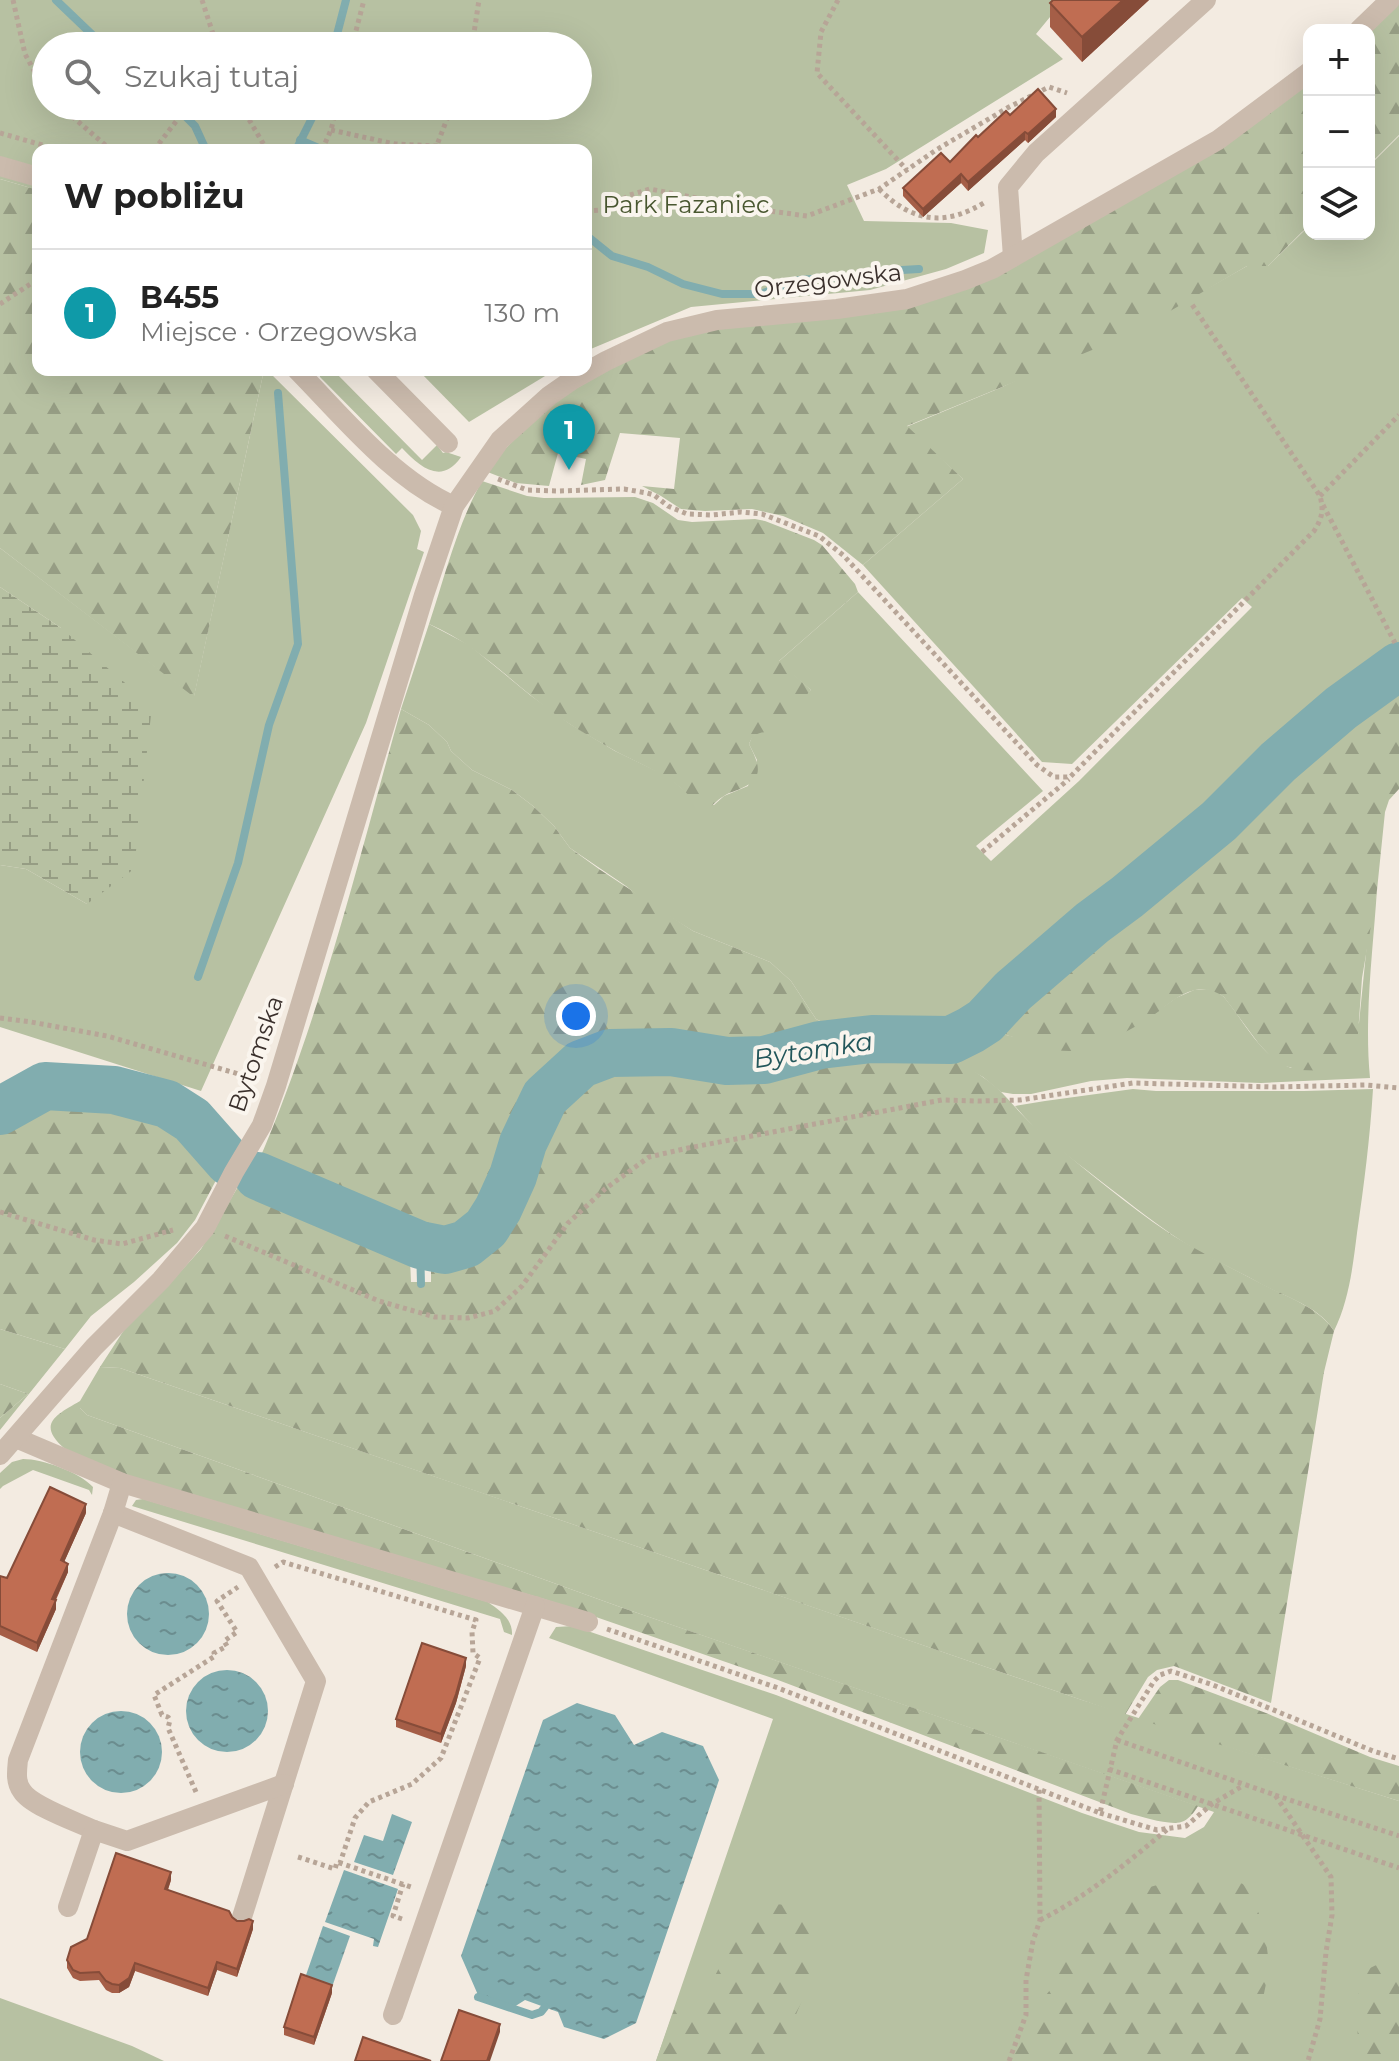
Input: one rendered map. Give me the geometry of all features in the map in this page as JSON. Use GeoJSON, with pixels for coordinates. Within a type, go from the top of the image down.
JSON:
{"type":"FeatureCollection","features":[{"type":"Feature","properties":{"kind":"street"},"geometry":{"type":"LineString","coordinates":[[1013,257],[1008,187],[1036,153],[1206,0]]}},
{"type":"Feature","properties":{"kind":"street"},"geometry":{"type":"LineString","coordinates":[[1365,24],[1390,0]]}},
{"type":"Feature","properties":{"kind":"street","name":"Orzegowska"},"geometry":{"type":"LineString","coordinates":[[592,370],[667,332],[717,320],[907,299],[992,269],[1218,140],[1303,76]]}},
{"type":"Feature","properties":{"kind":"street"},"geometry":{"type":"LineString","coordinates":[[0,166],[32,175]]}},
{"type":"Feature","properties":{"kind":"street"},"geometry":{"type":"LineString","coordinates":[[303,376],[396,470],[432,496],[454,506]]}},
{"type":"Feature","properties":{"kind":"street"},"geometry":{"type":"LineString","coordinates":[[382,376],[448,443]]}},
{"type":"Feature","properties":{"kind":"street","name":"Orzegowska"},"geometry":{"type":"LineString","coordinates":[[424,595],[454,506],[500,440],[549,396],[582,376]]}},
{"type":"Feature","properties":{"kind":"street","name":"Bytomska"},"geometry":{"type":"LineString","coordinates":[[0,1455],[94,1347],[161,1280],[205,1228],[262,1125],[424,595]]}},
{"type":"Feature","properties":{"kind":"street"},"geometry":{"type":"LineString","coordinates":[[16,1438],[122,1483],[588,1622]]}},
{"type":"Feature","properties":{"kind":"street"},"geometry":{"type":"LineString","coordinates":[[122,1483],[18,1760],[17,1778],[22,1791],[35,1803],[94,1830],[127,1841],[284,1784]]}},
{"type":"Feature","properties":{"kind":"street"},"geometry":{"type":"LineString","coordinates":[[113,1513],[249,1567],[316,1681],[242,1917]]}},
{"type":"Feature","properties":{"kind":"street"},"geometry":{"type":"LineString","coordinates":[[393,2015],[535,1606]]}},
{"type":"Feature","properties":{"kind":"street"},"geometry":{"type":"LineString","coordinates":[[68,1907],[94,1830]]}},
{"type":"Feature","properties":{"kind":"path"},"geometry":{"type":"LineString","coordinates":[[13,0],[25,54],[32,67]]}},
{"type":"Feature","properties":{"kind":"path"},"geometry":{"type":"LineString","coordinates":[[202,0],[212,32]]}},
{"type":"Feature","properties":{"kind":"path"},"geometry":{"type":"LineString","coordinates":[[356,32],[364,0]]}},
{"type":"Feature","properties":{"kind":"path"},"geometry":{"type":"LineString","coordinates":[[474,32],[479,0]]}},
{"type":"Feature","properties":{"kind":"path"},"geometry":{"type":"LineString","coordinates":[[838,0],[821,32],[817,73],[907,170]]}},
{"type":"Feature","properties":{"kind":"path"},"geometry":{"type":"LineString","coordinates":[[592,211],[603,210],[630,195],[650,189],[807,216],[879,189],[1009,107],[1049,87],[1073,95],[1089,105]]}},
{"type":"Feature","properties":{"kind":"path"},"geometry":{"type":"LineString","coordinates":[[76,120],[104,144]]}},
{"type":"Feature","properties":{"kind":"path"},"geometry":{"type":"LineString","coordinates":[[158,144],[176,120]]}},
{"type":"Feature","properties":{"kind":"path"},"geometry":{"type":"LineString","coordinates":[[249,120],[263,144]]}},
{"type":"Feature","properties":{"kind":"path"},"geometry":{"type":"LineString","coordinates":[[325,144],[334,120]]}},
{"type":"Feature","properties":{"kind":"path"},"geometry":{"type":"LineString","coordinates":[[438,144],[447,120]]}},
{"type":"Feature","properties":{"kind":"path"},"geometry":{"type":"LineString","coordinates":[[331,130],[395,144]]}},
{"type":"Feature","properties":{"kind":"path"},"geometry":{"type":"LineString","coordinates":[[0,133],[39,144]]}},
{"type":"Feature","properties":{"kind":"path"},"geometry":{"type":"LineString","coordinates":[[879,189],[895,205],[923,217],[947,217],[972,210],[1008,187]]}},
{"type":"Feature","properties":{"kind":"path"},"geometry":{"type":"LineString","coordinates":[[0,304],[32,283]]}},
{"type":"Feature","properties":{"kind":"path"},"geometry":{"type":"LineString","coordinates":[[1191,303],[1320,496],[1395,643]]}},
{"type":"Feature","properties":{"kind":"path"},"geometry":{"type":"LineString","coordinates":[[1320,496],[1399,415]]}},
{"type":"Feature","properties":{"kind":"path"},"geometry":{"type":"LineString","coordinates":[[478,472],[527,490],[624,489],[647,493],[687,514],[762,514],[819,536],[843,555],[1037,765],[1054,777],[1070,777],[1076,773]]}},
{"type":"Feature","properties":{"kind":"path"},"geometry":{"type":"LineString","coordinates":[[982,852],[1076,773],[1314,531],[1320,522],[1322,504]]}},
{"type":"Feature","properties":{"kind":"path"},"geometry":{"type":"LineString","coordinates":[[0,1018],[107,1036],[276,1086]]}},
{"type":"Feature","properties":{"kind":"path"},"geometry":{"type":"LineString","coordinates":[[0,1212],[94,1240],[122,1244],[176,1229],[205,1228],[379,1301],[435,1317],[468,1318],[495,1311],[522,1286],[568,1223],[605,1189],[649,1157],[942,1100],[1020,1100],[1133,1083],[1399,1088]]}},
{"type":"Feature","properties":{"kind":"path"},"geometry":{"type":"LineString","coordinates":[[270,1569],[283,1562],[476,1620],[472,1632],[473,1653],[480,1658],[441,1758],[412,1784],[369,1802],[355,1818],[340,1863]]}},
{"type":"Feature","properties":{"kind":"path"},"geometry":{"type":"LineString","coordinates":[[198,1799],[168,1728],[170,1720],[162,1715],[154,1695],[227,1646],[224,1641],[237,1632],[217,1601],[235,1589]]}},
{"type":"Feature","properties":{"kind":"path"},"geometry":{"type":"LineString","coordinates":[[588,1622],[778,1688],[1100,1813],[1157,1830],[1186,1826],[1212,1804],[1244,1785]]}},
{"type":"Feature","properties":{"kind":"path"},"geometry":{"type":"LineString","coordinates":[[1100,1813],[1117,1740],[1154,1681],[1171,1671],[1399,1759]]}},
{"type":"Feature","properties":{"kind":"path"},"geometry":{"type":"LineString","coordinates":[[1117,1740],[1399,1836]]}},
{"type":"Feature","properties":{"kind":"path"},"geometry":{"type":"LineString","coordinates":[[1109,1769],[1399,1868]]}},
{"type":"Feature","properties":{"kind":"path"},"geometry":{"type":"LineString","coordinates":[[1009,2061],[1026,2015],[1026,1980],[1040,1920],[1039,1788]]}},
{"type":"Feature","properties":{"kind":"path"},"geometry":{"type":"LineString","coordinates":[[1275,1795],[1331,1877],[1332,1915],[1320,2019],[1308,2061]]}},
{"type":"Feature","properties":{"kind":"path"},"geometry":{"type":"LineString","coordinates":[[1040,1920],[1111,1876],[1169,1828]]}},
{"type":"Feature","properties":{"kind":"path"},"geometry":{"type":"LineString","coordinates":[[298,1857],[335,1869],[337,1862],[407,1885],[393,1916],[400,1919]]}},
{"type":"Feature","properties":{"kind":"green space","name":"Park Fazaniec"},"geometry":{"type":"Polygon","coordinates":[[[0,0],[1064,0],[1036,34],[1063,59],[886,169],[847,185],[864,221],[951,223],[988,230],[984,253],[946,269],[870,290],[691,307],[592,348],[592,144],[32,144],[32,188],[0,179],[0,0]]]}},
{"type":"Feature","properties":{"kind":"green space"},"geometry":{"type":"Polygon","coordinates":[[[1399,0],[1399,135],[1375,159],[1375,96],[1375,24],[1399,0]]]}},
{"type":"Feature","properties":{"kind":"green space"},"geometry":{"type":"Polygon","coordinates":[[[1303,81],[1303,231],[1268,266],[1247,266],[1131,334],[907,426],[963,479],[863,565],[823,533],[783,516],[752,509],[681,509],[642,486],[674,489],[680,438],[620,433],[605,480],[581,485],[586,459],[558,453],[549,486],[516,483],[485,471],[550,400],[674,335],[930,299],[1303,81]]]}},
{"type":"Feature","properties":{"kind":"green space"},"geometry":{"type":"Polygon","coordinates":[[[1399,136],[1399,652],[1339,700],[1131,888],[1051,948],[978,1013],[946,1029],[930,1030],[846,1028],[816,1019],[791,981],[770,962],[693,931],[643,900],[570,848],[554,826],[533,806],[512,790],[472,770],[429,725],[401,709],[429,624],[469,645],[570,724],[615,751],[667,776],[690,795],[714,805],[724,796],[748,786],[757,760],[749,744],[752,737],[811,690],[778,662],[858,592],[1043,791],[976,846],[991,861],[1079,781],[1252,607],[1242,598],[1072,764],[1042,762],[863,565],[963,479],[906,427],[1000,388],[1180,304],[1247,266],[1268,266],[1303,232],[1303,240],[1375,240],[1375,160],[1399,136]]]}},
{"type":"Feature","properties":{"kind":"green space"},"geometry":{"type":"Polygon","coordinates":[[[0,179],[32,188],[32,376],[263,376],[194,697],[0,548],[0,179]]]}},
{"type":"Feature","properties":{"kind":"green space"},"geometry":{"type":"Polygon","coordinates":[[[263,376],[273,376],[413,515],[421,531],[417,549],[424,552],[366,723],[201,1091],[0,1027],[0,865],[26,869],[87,904],[61,628],[0,587],[0,548],[194,696],[263,376]]]}},
{"type":"Feature","properties":{"kind":"green space"},"geometry":{"type":"Polygon","coordinates":[[[339,376],[422,460],[437,445],[443,453],[461,457],[453,466],[438,472],[423,466],[402,448],[396,454],[320,377],[339,376]]]}},
{"type":"Feature","properties":{"kind":"green space"},"geometry":{"type":"Polygon","coordinates":[[[424,376],[545,376],[469,422],[424,376]]]}},
{"type":"Feature","properties":{"kind":"green space"},"geometry":{"type":"Polygon","coordinates":[[[482,481],[527,496],[544,498],[635,497],[653,503],[678,520],[692,522],[755,519],[822,545],[855,584],[858,592],[779,661],[811,690],[773,732],[758,734],[751,740],[749,744],[758,769],[750,784],[702,811],[673,782],[566,722],[481,654],[429,624],[458,533],[482,481]]]}},
{"type":"Feature","properties":{"kind":"green space"},"geometry":{"type":"Polygon","coordinates":[[[0,587],[61,628],[152,706],[134,869],[87,904],[26,869],[0,865],[0,587]]]}},
{"type":"Feature","properties":{"kind":"green space"},"geometry":{"type":"Polygon","coordinates":[[[1399,671],[1399,789],[1389,800],[1385,812],[1377,890],[1362,978],[1356,1047],[1344,1065],[1332,1071],[1300,1070],[1281,1065],[1259,1044],[1224,997],[1201,989],[1181,996],[1142,1023],[1085,1049],[1065,1051],[1006,1035],[1000,1020],[1007,1002],[1222,823],[1347,708],[1399,671]]]}},
{"type":"Feature","properties":{"kind":"green space"},"geometry":{"type":"Polygon","coordinates":[[[401,709],[429,725],[472,770],[512,790],[533,806],[554,826],[570,848],[599,869],[693,931],[770,962],[791,981],[816,1019],[846,1028],[814,1031],[758,1047],[676,1036],[643,1036],[596,1045],[567,1058],[546,1078],[535,1095],[515,1133],[487,1202],[471,1224],[450,1235],[417,1232],[365,1205],[299,1184],[257,1165],[280,1110],[319,997],[401,709]]]}},
{"type":"Feature","properties":{"kind":"green space"},"geometry":{"type":"Polygon","coordinates":[[[1377,889],[1369,1007],[1370,1078],[1261,1083],[1127,1078],[1091,1081],[1031,1094],[1013,1094],[1001,1092],[983,1077],[933,1050],[963,1052],[984,1048],[992,1043],[1000,1025],[1006,1035],[1015,1037],[1121,1033],[1176,998],[1194,990],[1207,989],[1224,997],[1261,1047],[1291,1068],[1359,1023],[1368,933],[1377,889]]]}},
{"type":"Feature","properties":{"kind":"green space"},"geometry":{"type":"Polygon","coordinates":[[[917,1046],[949,1057],[988,1081],[1064,1152],[1166,1231],[1302,1304],[1320,1316],[1334,1331],[1324,1372],[1271,1703],[1174,1666],[1157,1670],[1148,1677],[1125,1715],[120,1368],[100,1367],[124,1330],[201,1249],[242,1180],[283,1194],[376,1240],[400,1248],[410,1259],[411,1282],[431,1282],[431,1257],[448,1259],[466,1255],[496,1234],[532,1157],[537,1133],[548,1110],[570,1085],[596,1068],[617,1061],[638,1059],[748,1068],[819,1052],[917,1046]]]}},
{"type":"Feature","properties":{"kind":"green space"},"geometry":{"type":"Polygon","coordinates":[[[1133,1089],[1373,1089],[1352,1270],[1334,1331],[1311,1309],[1206,1255],[1159,1226],[1055,1145],[1015,1106],[1133,1089]]]}},
{"type":"Feature","properties":{"kind":"green space"},"geometry":{"type":"Polygon","coordinates":[[[52,1095],[122,1098],[155,1108],[185,1125],[210,1157],[223,1167],[195,1220],[177,1243],[91,1316],[65,1349],[0,1329],[0,1118],[18,1115],[52,1095]]]}},
{"type":"Feature","properties":{"kind":"green space"},"geometry":{"type":"Polygon","coordinates":[[[0,1329],[65,1349],[0,1430],[0,1418],[28,1394],[0,1384],[0,1329]]]}},
{"type":"Feature","properties":{"kind":"green space"},"geometry":{"type":"Polygon","coordinates":[[[100,1367],[120,1368],[1082,1700],[1399,1801],[1399,2061],[656,2061],[773,1719],[549,1638],[556,1627],[573,1626],[776,1695],[1139,1832],[1185,1838],[1204,1827],[1214,1812],[623,1608],[87,1415],[80,1408],[80,1401],[100,1367]]]}},
{"type":"Feature","properties":{"kind":"green space"},"geometry":{"type":"Polygon","coordinates":[[[0,1384],[28,1394],[0,1418],[0,1384]]]}},
{"type":"Feature","properties":{"kind":"green space"},"geometry":{"type":"Polygon","coordinates":[[[80,1401],[80,1408],[87,1415],[623,1608],[1198,1806],[1179,1823],[1131,1814],[778,1680],[544,1599],[143,1483],[65,1449],[56,1440],[51,1427],[53,1421],[80,1401]]]}},
{"type":"Feature","properties":{"kind":"green space"},"geometry":{"type":"Polygon","coordinates":[[[23,1459],[40,1461],[70,1472],[93,1487],[92,1495],[89,1490],[33,1470],[0,1489],[0,1473],[12,1462],[23,1459]]]}},
{"type":"Feature","properties":{"kind":"green space"},"geometry":{"type":"Polygon","coordinates":[[[143,1499],[488,1602],[508,1620],[512,1635],[504,1632],[500,1619],[132,1506],[136,1500],[143,1499]]]}},
{"type":"Feature","properties":{"kind":"green space"},"geometry":{"type":"Polygon","coordinates":[[[1169,1680],[1178,1680],[1399,1766],[1399,1801],[1138,1719],[1160,1687],[1169,1680]]]}},
{"type":"Feature","properties":{"kind":"green space"},"geometry":{"type":"Polygon","coordinates":[[[1183,1878],[1227,1878],[1243,1884],[1249,1890],[1264,1926],[1267,1979],[1250,2061],[993,2061],[1008,2032],[1035,2009],[1050,1990],[1076,1943],[1139,1890],[1183,1878]]]}},
{"type":"Feature","properties":{"kind":"green space"},"geometry":{"type":"Polygon","coordinates":[[[774,1904],[787,1905],[810,1915],[815,1944],[811,1979],[789,2031],[783,2061],[656,2061],[674,2010],[709,1985],[743,1924],[757,1912],[774,1904]]]}},
{"type":"Feature","properties":{"kind":"green space"},"geometry":{"type":"Polygon","coordinates":[[[1391,1958],[1399,1958],[1399,2061],[1359,2061],[1356,2001],[1368,1969],[1391,1958]]]}},
{"type":"Feature","properties":{"kind":"green space"},"geometry":{"type":"Polygon","coordinates":[[[0,1998],[132,2046],[164,2061],[0,2061],[0,1998]]]}},
{"type":"Feature","properties":{"kind":"water"},"geometry":{"type":"Polygon","coordinates":[[[160,1573],[176,1573],[191,1580],[202,1591],[209,1614],[206,1630],[197,1643],[176,1655],[160,1655],[145,1648],[134,1637],[127,1622],[127,1606],[134,1591],[145,1580],[160,1573]]]}},
{"type":"Feature","properties":{"kind":"water"},"geometry":{"type":"Polygon","coordinates":[[[219,1670],[235,1670],[250,1677],[261,1688],[268,1711],[265,1727],[256,1740],[235,1752],[219,1752],[204,1745],[193,1734],[186,1719],[186,1703],[193,1688],[204,1677],[219,1670]]]}},
{"type":"Feature","properties":{"kind":"water"},"geometry":{"type":"Polygon","coordinates":[[[577,1703],[615,1715],[634,1745],[662,1732],[703,1746],[719,1780],[636,2023],[604,2039],[564,2027],[558,2012],[525,2000],[514,2007],[478,1995],[461,1956],[543,1720],[577,1703]]]}},
{"type":"Feature","properties":{"kind":"water"},"geometry":{"type":"Polygon","coordinates":[[[113,1711],[129,1711],[144,1718],[155,1729],[162,1752],[159,1768],[150,1781],[129,1793],[113,1793],[98,1786],[87,1775],[80,1760],[80,1744],[87,1729],[98,1718],[113,1711]]]}},
{"type":"Feature","properties":{"kind":"water"},"geometry":{"type":"Polygon","coordinates":[[[392,1814],[412,1822],[393,1875],[354,1862],[364,1835],[383,1841],[392,1814]]]}},
{"type":"Feature","properties":{"kind":"water"},"geometry":{"type":"Polygon","coordinates":[[[344,1870],[398,1889],[378,1947],[373,1946],[374,1939],[325,1922],[344,1870]]]}},
{"type":"Feature","properties":{"kind":"water"},"geometry":{"type":"Polygon","coordinates":[[[323,1926],[350,1936],[332,1987],[305,1978],[323,1926]]]}},
{"type":"Feature","properties":{"kind":"building"},"geometry":{"type":"Polygon","coordinates":[[[1053,0],[1123,0],[1082,37],[1050,3],[1053,0]]]}},
{"type":"Feature","properties":{"kind":"building"},"geometry":{"type":"Polygon","coordinates":[[[1038,89],[1056,109],[968,182],[961,174],[923,209],[903,188],[941,153],[950,162],[976,135],[978,137],[1006,111],[1010,115],[1038,89]]]}},
{"type":"Feature","properties":{"kind":"building"},"geometry":{"type":"Polygon","coordinates":[[[50,1487],[86,1504],[61,1560],[68,1564],[37,1643],[0,1626],[0,1576],[7,1578],[50,1487]]]}},
{"type":"Feature","properties":{"kind":"building"},"geometry":{"type":"Polygon","coordinates":[[[422,1643],[466,1658],[441,1734],[396,1719],[422,1643]]]}},
{"type":"Feature","properties":{"kind":"building"},"geometry":{"type":"Polygon","coordinates":[[[116,1853],[171,1872],[165,1889],[229,1911],[237,1921],[253,1921],[237,1969],[217,1962],[208,1988],[135,1963],[129,1978],[119,1985],[106,1981],[99,1972],[80,1973],[73,1970],[67,1960],[71,1947],[87,1939],[116,1853]]]}},
{"type":"Feature","properties":{"kind":"building"},"geometry":{"type":"Polygon","coordinates":[[[301,1974],[332,1985],[314,2037],[284,2027],[301,1974]]]}},
{"type":"Feature","properties":{"kind":"building"},"geometry":{"type":"Polygon","coordinates":[[[459,2010],[500,2024],[487,2061],[441,2061],[459,2010]]]}},
{"type":"Feature","properties":{"kind":"building"},"geometry":{"type":"Polygon","coordinates":[[[363,2037],[431,2061],[355,2061],[363,2037]]]}},
{"type":"Feature","properties":{"kind":"waterway"},"geometry":{"type":"LineString","coordinates":[[56,0],[89,32]]}},
{"type":"Feature","properties":{"kind":"waterway"},"geometry":{"type":"LineString","coordinates":[[338,32],[346,0]]}},
{"type":"Feature","properties":{"kind":"waterway"},"geometry":{"type":"LineString","coordinates":[[189,120],[203,144]]}},
{"type":"Feature","properties":{"kind":"waterway"},"geometry":{"type":"LineString","coordinates":[[299,144],[311,120]]}},
{"type":"Feature","properties":{"kind":"waterway"},"geometry":{"type":"LineString","coordinates":[[300,140],[309,144]]}},
{"type":"Feature","properties":{"kind":"waterway"},"geometry":{"type":"LineString","coordinates":[[592,240],[612,256],[648,267],[683,284],[722,294],[761,294],[799,280],[839,277],[864,281],[902,270],[919,269]]}},
{"type":"Feature","properties":{"kind":"waterway"},"geometry":{"type":"LineString","coordinates":[[198,977],[238,863],[269,725],[298,644],[278,393]]}},
{"type":"Feature","properties":{"kind":"waterway","name":"Bytomka"},"geometry":{"type":"LineString","coordinates":[[258,1176],[420,1245],[445,1250],[466,1244],[486,1228],[513,1176],[523,1143],[545,1097],[581,1064],[610,1053],[671,1052],[727,1061],[764,1060],[820,1045],[872,1039],[951,1040],[985,1021],[1013,991],[1092,923],[1219,821],[1278,762],[1341,708],[1399,666]]}},
{"type":"Feature","properties":{"kind":"waterway","name":"Bytomka"},"geometry":{"type":"LineString","coordinates":[[0,1111],[45,1086],[114,1090],[167,1104],[192,1120],[229,1162]]}},
{"type":"Feature","properties":{"kind":"waterway"},"geometry":{"type":"LineString","coordinates":[[420,1245],[421,1284]]}},
{"type":"Feature","properties":{"kind":"waterway"},"geometry":{"type":"LineString","coordinates":[[478,1997],[532,2015],[545,2007]]}},
{"type":"Feature","properties":{"kind":"place","name":"B455"},"geometry":{"type":"Point","coordinates":[569,470]}}]}
